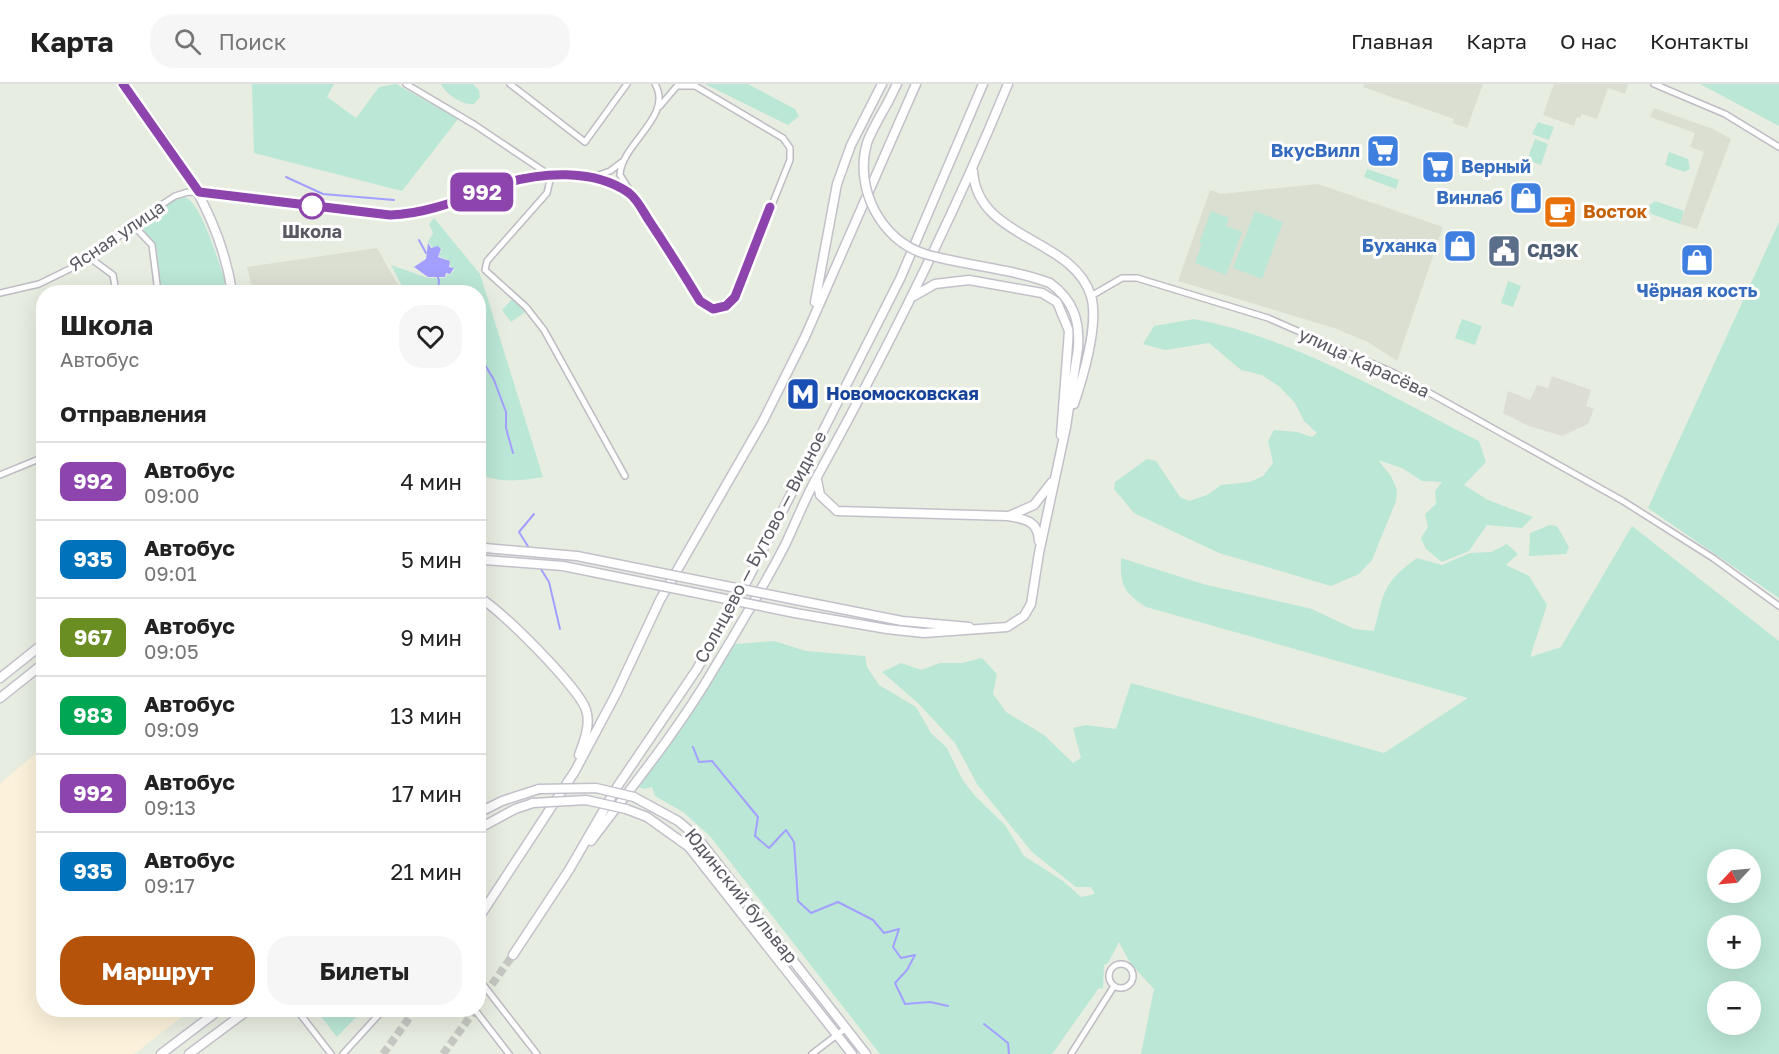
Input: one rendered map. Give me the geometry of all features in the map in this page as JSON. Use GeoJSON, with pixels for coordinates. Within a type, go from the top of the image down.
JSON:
{"type":"FeatureCollection","features":[{"type":"Feature","properties":{"kind":"main road"},"geometry":{"type":"LineString","coordinates":[[123,84],[199,192],[215,228],[230,285]]}},
{"type":"Feature","properties":{"kind":"main road"},"geometry":{"type":"LineString","coordinates":[[805,337],[820,286],[837,184],[851,145],[882,84]]}},
{"type":"Feature","properties":{"kind":"main road"},"geometry":{"type":"LineString","coordinates":[[486,560],[563,566],[795,613],[914,632],[1007,627],[1027,610],[1031,604],[1040,548],[1058,471],[1079,332],[1071,305],[1062,292],[1050,284],[923,253],[895,237],[883,223],[867,194],[863,162],[868,141],[897,84]]}},
{"type":"Feature","properties":{"kind":"main road"},"geometry":{"type":"LineString","coordinates":[[486,907],[575,771],[616,694],[660,600],[763,421],[805,337],[915,84]]}},
{"type":"Feature","properties":{"kind":"main road","name":"Солнцево — Бутово — Видное"},"geometry":{"type":"LineString","coordinates":[[513,956],[569,870],[617,787],[697,669],[749,577],[900,279],[983,84]]}},
{"type":"Feature","properties":{"kind":"main road"},"geometry":{"type":"LineString","coordinates":[[569,870],[659,752],[715,669],[784,545],[910,301],[973,170],[1008,84]]}},
{"type":"Feature","properties":{"kind":"main road"},"geometry":{"type":"LineString","coordinates":[[973,170],[974,187],[985,207],[995,216],[1063,260],[1078,274],[1091,296],[1091,329],[1081,382],[1066,427]]}},
{"type":"Feature","properties":{"kind":"main road"},"geometry":{"type":"LineString","coordinates":[[910,301],[918,292],[935,284],[969,280],[1042,293],[1057,302],[1069,331],[1064,368],[1060,460]]}},
{"type":"Feature","properties":{"kind":"main road"},"geometry":{"type":"LineString","coordinates":[[1008,516],[1034,506],[1058,471]]}},
{"type":"Feature","properties":{"kind":"main road"},"geometry":{"type":"LineString","coordinates":[[818,476],[820,495],[837,511],[1021,518],[1036,526],[1040,548]]}},
{"type":"Feature","properties":{"kind":"main road"},"geometry":{"type":"LineString","coordinates":[[486,547],[577,556],[908,622],[987,629]]}},
{"type":"Feature","properties":{"kind":"main road"},"geometry":{"type":"LineString","coordinates":[[486,603],[499,612],[582,700],[588,722],[575,771]]}},
{"type":"Feature","properties":{"kind":"main road"},"geometry":{"type":"LineString","coordinates":[[0,678],[36,649]]}},
{"type":"Feature","properties":{"kind":"main road"},"geometry":{"type":"LineString","coordinates":[[0,698],[36,669]]}},
{"type":"Feature","properties":{"kind":"main road","name":"Юдинский бульвар"},"geometry":{"type":"LineString","coordinates":[[486,809],[502,801],[539,789],[596,788],[634,797],[655,806],[696,836],[866,1054]]}},
{"type":"Feature","properties":{"kind":"main road","name":"Юдинский бульвар"},"geometry":{"type":"LineString","coordinates":[[486,825],[515,809],[533,803],[586,800],[626,809],[647,817],[689,847],[849,1053]]}},
{"type":"Feature","properties":{"kind":"main road"},"geometry":{"type":"LineString","coordinates":[[161,1054],[210,1017]]}},
{"type":"Feature","properties":{"kind":"main road"},"geometry":{"type":"LineString","coordinates":[[189,1054],[239,1017]]}},
{"type":"Feature","properties":{"kind":"street"},"geometry":{"type":"LineString","coordinates":[[406,84],[474,125],[551,176]]}},
{"type":"Feature","properties":{"kind":"street"},"geometry":{"type":"LineString","coordinates":[[510,84],[585,142],[627,84]]}},
{"type":"Feature","properties":{"kind":"street"},"geometry":{"type":"LineString","coordinates":[[655,84],[660,92],[658,108]]}},
{"type":"Feature","properties":{"kind":"street"},"geometry":{"type":"LineString","coordinates":[[1654,84],[1725,114],[1779,147]]}},
{"type":"Feature","properties":{"kind":"street"},"geometry":{"type":"LineString","coordinates":[[591,178],[610,171],[623,161],[658,108],[677,86],[694,85],[783,138],[791,150],[790,160],[731,302],[718,309],[704,305],[620,175],[623,161]]}},
{"type":"Feature","properties":{"kind":"street"},"geometry":{"type":"LineString","coordinates":[[199,192],[390,215],[431,210],[524,178],[551,176],[591,178],[631,194]]}},
{"type":"Feature","properties":{"kind":"street"},"geometry":{"type":"LineString","coordinates":[[551,176],[547,193],[487,261],[485,270],[526,307],[544,330],[625,476]]}},
{"type":"Feature","properties":{"kind":"street","name":"Ясная улица"},"geometry":{"type":"LineString","coordinates":[[0,293],[39,284],[90,258],[175,196],[199,192]]}},
{"type":"Feature","properties":{"kind":"street"},"geometry":{"type":"LineString","coordinates":[[133,225],[153,245],[157,285]]}},
{"type":"Feature","properties":{"kind":"street"},"geometry":{"type":"LineString","coordinates":[[90,258],[113,275],[115,285]]}},
{"type":"Feature","properties":{"kind":"street","name":"улица Карасёва"},"geometry":{"type":"LineString","coordinates":[[1091,296],[1115,281],[1130,277],[1268,318],[1394,374],[1623,501],[1713,558],[1779,606]]}},
{"type":"Feature","properties":{"kind":"street"},"geometry":{"type":"LineString","coordinates":[[0,475],[36,460]]}},
{"type":"Feature","properties":{"kind":"street"},"geometry":{"type":"LineString","coordinates":[[1116,964],[1128,965],[1133,971],[1132,983],[1122,988],[1114,986],[1109,977],[1110,969],[1116,964]]}},
{"type":"Feature","properties":{"kind":"street"},"geometry":{"type":"LineString","coordinates":[[1071,1054],[1114,986]]}},
{"type":"Feature","properties":{"kind":"street"},"geometry":{"type":"LineString","coordinates":[[486,988],[537,1054]]}},
{"type":"Feature","properties":{"kind":"street"},"geometry":{"type":"LineString","coordinates":[[302,1017],[331,1054]]}},
{"type":"Feature","properties":{"kind":"street"},"geometry":{"type":"LineString","coordinates":[[343,1054],[377,1017]]}},
{"type":"Feature","properties":{"kind":"street"},"geometry":{"type":"LineString","coordinates":[[480,1017],[509,1054]]}},
{"type":"Feature","properties":{"kind":"street"},"geometry":{"type":"LineString","coordinates":[[812,1054],[846,1028]]}},
{"type":"Feature","properties":{"kind":"street"},"geometry":{"type":"LineString","coordinates":[[849,1053],[858,1044]]}},
{"type":"Feature","properties":{"kind":"shaded area"},"geometry":{"type":"Polygon","coordinates":[[[1364,84],[1483,84],[1467,128],[1453,123],[1454,119],[1363,87],[1364,84]]]}},
{"type":"Feature","properties":{"kind":"shaded area"},"geometry":{"type":"Polygon","coordinates":[[[1554,84],[1628,84],[1625,94],[1608,88],[1597,119],[1582,114],[1580,118],[1577,117],[1574,126],[1543,115],[1554,84]]]}},
{"type":"Feature","properties":{"kind":"shaded area"},"geometry":{"type":"Polygon","coordinates":[[[1654,108],[1713,129],[1731,139],[1697,229],[1680,224],[1704,152],[1690,147],[1695,133],[1650,117],[1654,108]]]}},
{"type":"Feature","properties":{"kind":"shaded area"},"geometry":{"type":"Polygon","coordinates":[[[1318,184],[1443,227],[1397,361],[1368,342],[1334,328],[1178,281],[1210,190],[1221,194],[1318,184]]]}},
{"type":"Feature","properties":{"kind":"shaded area"},"geometry":{"type":"Polygon","coordinates":[[[428,243],[431,248],[438,246],[441,249],[438,257],[450,261],[449,267],[454,268],[450,274],[446,273],[445,277],[428,277],[414,267],[426,259],[428,243]]]}},
{"type":"Feature","properties":{"kind":"shaded area"},"geometry":{"type":"Polygon","coordinates":[[[377,248],[398,285],[251,285],[247,267],[377,248]]]}},
{"type":"Feature","properties":{"kind":"shaded area"},"geometry":{"type":"Polygon","coordinates":[[[1552,376],[1591,390],[1586,406],[1594,409],[1588,424],[1562,436],[1529,426],[1503,413],[1508,391],[1530,400],[1537,385],[1548,388],[1552,376]]]}},
{"type":"Feature","properties":{"kind":"shaded area"},"geometry":{"type":"Polygon","coordinates":[[[36,753],[36,1017],[182,1017],[134,1054],[0,1054],[0,784],[36,753]]]}},
{"type":"Feature","properties":{"kind":"green space"},"geometry":{"type":"Polygon","coordinates":[[[252,84],[334,84],[327,97],[356,118],[379,87],[396,84],[458,119],[402,191],[254,153],[252,84]]]}},
{"type":"Feature","properties":{"kind":"green space"},"geometry":{"type":"Polygon","coordinates":[[[441,84],[473,84],[479,90],[480,97],[474,104],[465,103],[451,95],[441,84]]]}},
{"type":"Feature","properties":{"kind":"green space"},"geometry":{"type":"Polygon","coordinates":[[[705,84],[748,84],[795,109],[799,116],[788,125],[705,84]]]}},
{"type":"Feature","properties":{"kind":"green space"},"geometry":{"type":"Polygon","coordinates":[[[1700,84],[1779,84],[1779,126],[1700,84]]]}},
{"type":"Feature","properties":{"kind":"green space"},"geometry":{"type":"Polygon","coordinates":[[[1538,122],[1554,127],[1549,140],[1532,134],[1538,122]]]}},
{"type":"Feature","properties":{"kind":"green space"},"geometry":{"type":"Polygon","coordinates":[[[1535,139],[1548,144],[1541,165],[1527,160],[1535,139]]]}},
{"type":"Feature","properties":{"kind":"green space"},"geometry":{"type":"Polygon","coordinates":[[[1669,152],[1688,159],[1690,169],[1684,172],[1665,165],[1669,152]]]}},
{"type":"Feature","properties":{"kind":"green space"},"geometry":{"type":"Polygon","coordinates":[[[1367,169],[1399,180],[1396,189],[1364,177],[1367,169]]]}},
{"type":"Feature","properties":{"kind":"green space"},"geometry":{"type":"Polygon","coordinates":[[[184,196],[191,201],[204,222],[226,283],[223,285],[160,285],[157,248],[137,223],[178,197],[184,196]]]}},
{"type":"Feature","properties":{"kind":"green space"},"geometry":{"type":"Polygon","coordinates":[[[1655,201],[1684,211],[1680,224],[1651,214],[1648,206],[1655,201]]]}},
{"type":"Feature","properties":{"kind":"green space"},"geometry":{"type":"Polygon","coordinates":[[[1211,211],[1229,218],[1226,226],[1242,232],[1226,275],[1195,263],[1202,244],[1199,243],[1211,211]]]}},
{"type":"Feature","properties":{"kind":"green space"},"geometry":{"type":"Polygon","coordinates":[[[1255,211],[1283,222],[1262,279],[1233,268],[1255,211]]]}},
{"type":"Feature","properties":{"kind":"green space"},"geometry":{"type":"Polygon","coordinates":[[[434,218],[480,274],[483,285],[401,285],[391,265],[428,278],[445,278],[455,269],[450,266],[450,261],[439,256],[442,248],[432,247],[428,242],[433,233],[429,224],[434,218]]]}},
{"type":"Feature","properties":{"kind":"green space"},"geometry":{"type":"Polygon","coordinates":[[[1779,222],[1779,598],[1648,508],[1779,222]]]}},
{"type":"Feature","properties":{"kind":"green space"},"geometry":{"type":"Polygon","coordinates":[[[1508,281],[1521,286],[1513,307],[1501,303],[1508,281]]]}},
{"type":"Feature","properties":{"kind":"green space"},"geometry":{"type":"Polygon","coordinates":[[[486,293],[543,477],[510,480],[487,477],[486,293]]]}},
{"type":"Feature","properties":{"kind":"green space"},"geometry":{"type":"Polygon","coordinates":[[[512,299],[525,312],[511,322],[502,310],[512,299]]]}},
{"type":"Feature","properties":{"kind":"green space"},"geometry":{"type":"Polygon","coordinates":[[[1194,319],[1231,328],[1304,354],[1375,387],[1479,441],[1486,462],[1464,485],[1488,500],[1533,517],[1522,528],[1487,525],[1469,551],[1442,562],[1426,549],[1421,538],[1428,527],[1425,514],[1436,504],[1435,491],[1442,482],[1422,481],[1402,468],[1378,460],[1391,476],[1397,490],[1396,501],[1372,560],[1359,574],[1331,586],[1219,553],[1134,513],[1114,489],[1115,482],[1147,459],[1156,461],[1180,497],[1189,501],[1207,495],[1221,485],[1250,482],[1263,476],[1273,463],[1268,441],[1274,430],[1297,432],[1312,437],[1317,433],[1304,421],[1295,403],[1280,387],[1262,375],[1241,370],[1209,343],[1165,350],[1143,344],[1154,326],[1194,319]]]}},
{"type":"Feature","properties":{"kind":"green space"},"geometry":{"type":"Polygon","coordinates":[[[1462,319],[1482,326],[1475,345],[1455,338],[1462,319]]]}},
{"type":"Feature","properties":{"kind":"green space"},"geometry":{"type":"Polygon","coordinates":[[[1550,525],[1557,526],[1569,547],[1566,554],[1529,556],[1530,533],[1550,525]]]}},
{"type":"Feature","properties":{"kind":"green space"},"geometry":{"type":"Polygon","coordinates":[[[1632,526],[1779,641],[1779,1054],[1141,1054],[1154,989],[1130,963],[1119,942],[1108,963],[1104,965],[1103,989],[1099,988],[1052,1054],[880,1054],[710,836],[683,812],[655,796],[652,787],[644,789],[636,786],[735,644],[774,641],[806,651],[865,656],[867,667],[879,685],[916,707],[931,733],[947,748],[962,779],[975,796],[1005,825],[1024,856],[1063,881],[1081,897],[1095,894],[1091,887],[1076,887],[1032,852],[977,784],[955,743],[919,704],[882,672],[901,663],[921,670],[940,663],[962,663],[982,658],[997,674],[993,694],[1006,712],[1044,735],[1073,763],[1081,758],[1073,728],[1086,725],[1116,729],[1131,683],[1384,753],[1468,698],[1146,607],[1132,597],[1124,587],[1121,558],[1203,584],[1312,609],[1354,629],[1374,631],[1383,597],[1390,582],[1417,558],[1442,565],[1470,553],[1491,552],[1507,544],[1518,554],[1506,565],[1529,576],[1547,605],[1530,657],[1561,647],[1632,526]]]}},
{"type":"Feature","properties":{"kind":"green space"},"geometry":{"type":"Polygon","coordinates":[[[321,1017],[356,1017],[337,1037],[321,1017]]]}},
{"type":"Feature","properties":{"kind":"waterway"},"geometry":{"type":"LineString","coordinates":[[286,177],[323,194],[394,200]]}},
{"type":"Feature","properties":{"kind":"waterway"},"geometry":{"type":"LineString","coordinates":[[419,240],[426,253]]}},
{"type":"Feature","properties":{"kind":"waterway"},"geometry":{"type":"LineString","coordinates":[[437,275],[439,285]]}},
{"type":"Feature","properties":{"kind":"waterway"},"geometry":{"type":"LineString","coordinates":[[486,366],[494,380],[506,412],[506,428],[513,453]]}},
{"type":"Feature","properties":{"kind":"waterway"},"geometry":{"type":"LineString","coordinates":[[529,548],[519,532],[534,514]]}},
{"type":"Feature","properties":{"kind":"waterway"},"geometry":{"type":"LineString","coordinates":[[539,566],[549,582],[560,629]]}},
{"type":"Feature","properties":{"kind":"waterway"},"geometry":{"type":"LineString","coordinates":[[693,747],[699,762],[712,761],[758,817],[755,836],[769,848],[786,830],[794,842],[798,901],[811,913],[838,902],[873,920],[884,933],[899,929],[893,947],[901,958],[915,955],[907,970],[895,983],[905,1004],[930,1002],[948,1006]]}},
{"type":"Feature","properties":{"kind":"waterway"},"geometry":{"type":"LineString","coordinates":[[984,1024],[1008,1043],[1009,1054]]}},
{"type":"Feature","properties":{"kind":"tunnel"},"geometry":{"type":"LineString","coordinates":[[486,993],[513,955]]}},
{"type":"Feature","properties":{"kind":"tunnel"},"geometry":{"type":"LineString","coordinates":[[383,1054],[410,1017]]}},
{"type":"Feature","properties":{"kind":"tunnel"},"geometry":{"type":"LineString","coordinates":[[443,1054],[470,1017]]}},
{"type":"Feature","properties":{"kind":"bus line","name":"992"},"geometry":{"type":"LineString","coordinates":[[123,84],[174,152],[199,192],[225,193],[390,215],[431,210],[524,178],[562,175],[591,178],[611,184],[631,194],[700,301],[713,309],[726,306],[735,297],[770,207]]}},
{"type":"Feature","properties":{"kind":"place","name":"ВкусВилл"},"geometry":{"type":"Point","coordinates":[1383,151]}},
{"type":"Feature","properties":{"kind":"place","name":"Верный"},"geometry":{"type":"Point","coordinates":[1438,167]}},
{"type":"Feature","properties":{"kind":"place","name":"Винлаб"},"geometry":{"type":"Point","coordinates":[1526,198]}},
{"type":"Feature","properties":{"kind":"place","name":"Школа"},"geometry":{"type":"Point","coordinates":[312,206]}},
{"type":"Feature","properties":{"kind":"place","name":"Восток"},"geometry":{"type":"Point","coordinates":[1560,212]}},
{"type":"Feature","properties":{"kind":"place","name":"Буханка"},"geometry":{"type":"Point","coordinates":[1460,246]}},
{"type":"Feature","properties":{"kind":"place","name":"СДЭК"},"geometry":{"type":"Point","coordinates":[1504,251]}},
{"type":"Feature","properties":{"kind":"place","name":"Чёрная кость"},"geometry":{"type":"Point","coordinates":[1697,260]}},
{"type":"Feature","properties":{"kind":"place","name":"Новомосковская"},"geometry":{"type":"Point","coordinates":[803,394]}}]}
